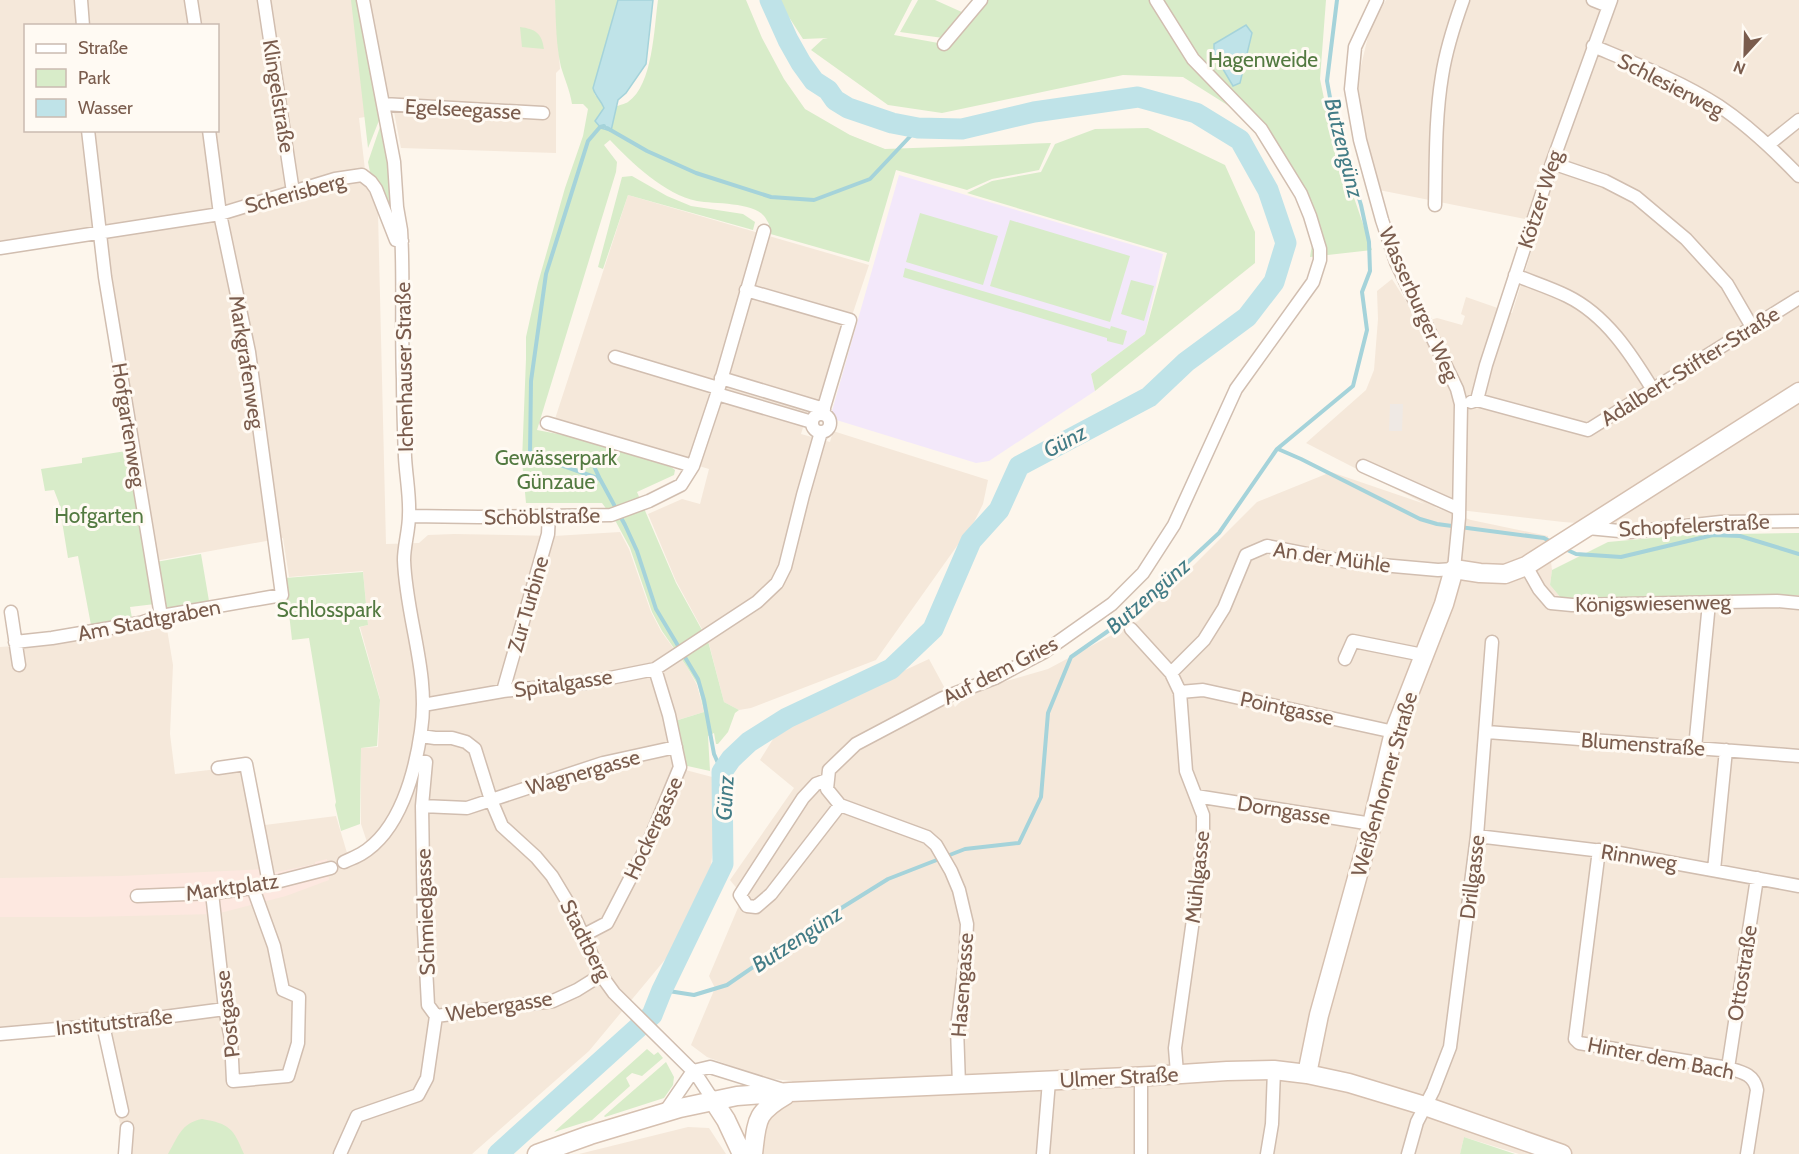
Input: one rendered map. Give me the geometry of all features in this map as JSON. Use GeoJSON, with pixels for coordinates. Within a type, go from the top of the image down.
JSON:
{"type":"FeatureCollection","features":[{"type":"Feature","properties":{"kind":"main road"},"geometry":{"type":"LineString","coordinates":[[1454,569],[1505,574],[1526,566],[1799,392]]}},
{"type":"Feature","properties":{"kind":"main road","name":"Weißenhorner Straße"},"geometry":{"type":"LineString","coordinates":[[1307,1074],[1322,1005],[1372,825],[1394,732],[1444,604],[1454,569]]}},
{"type":"Feature","properties":{"kind":"main road","name":"Ulmer Straße"},"geometry":{"type":"LineString","coordinates":[[537,1154],[665,1112],[737,1096],[1274,1070],[1349,1083],[1425,1106],[1562,1154]]}},
{"type":"Feature","properties":{"kind":"main road"},"geometry":{"type":"LineString","coordinates":[[753,1154],[759,1116],[766,1107],[790,1092]]}},
{"type":"Feature","properties":{"kind":"main road"},"geometry":{"type":"LineString","coordinates":[[713,1100],[726,1120],[742,1154]]}},
{"type":"Feature","properties":{"kind":"street"},"geometry":{"type":"LineString","coordinates":[[81,0],[83,24]]}},
{"type":"Feature","properties":{"kind":"street"},"geometry":{"type":"LineString","coordinates":[[191,0],[195,24]]}},
{"type":"Feature","properties":{"kind":"street","name":"Klingelstraße"},"geometry":{"type":"LineString","coordinates":[[264,0],[293,192]]}},
{"type":"Feature","properties":{"kind":"street","name":"Ichenhauser Straße"},"geometry":{"type":"LineString","coordinates":[[363,0],[394,162],[402,241],[402,378],[409,516],[404,550],[409,608],[421,670],[423,705],[421,736]]}},
{"type":"Feature","properties":{"kind":"street"},"geometry":{"type":"LineString","coordinates":[[944,44],[981,0]]}},
{"type":"Feature","properties":{"kind":"street","name":"Auf dem Gries"},"geometry":{"type":"LineString","coordinates":[[840,805],[771,894],[756,907],[747,906],[740,895],[803,798],[816,784],[827,780],[829,770],[856,744],[943,698],[995,678],[1044,652],[1112,604],[1143,573],[1174,525],[1236,389],[1313,282],[1320,260],[1320,249],[1301,194],[1260,129],[1193,58],[1156,0]]}},
{"type":"Feature","properties":{"kind":"street","name":"Wasserburger Weg"},"geometry":{"type":"LineString","coordinates":[[1377,0],[1355,47],[1350,89],[1360,140],[1396,262],[1457,389],[1461,404],[1458,541],[1454,569]]}},
{"type":"Feature","properties":{"kind":"street"},"geometry":{"type":"LineString","coordinates":[[1436,205],[1437,139],[1442,76],[1452,31],[1463,0]]}},
{"type":"Feature","properties":{"kind":"street"},"geometry":{"type":"LineString","coordinates":[[1593,0],[1610,3]]}},
{"type":"Feature","properties":{"kind":"street","name":"Kötzer Weg"},"geometry":{"type":"LineString","coordinates":[[1477,400],[1486,365],[1552,163],[1610,3]]}},
{"type":"Feature","properties":{"kind":"street","name":"Schlesierweg"},"geometry":{"type":"LineString","coordinates":[[1593,46],[1658,73],[1718,106],[1769,144],[1799,176]]}},
{"type":"Feature","properties":{"kind":"street","name":"Egelseegasse"},"geometry":{"type":"LineString","coordinates":[[383,104],[543,113]]}},
{"type":"Feature","properties":{"kind":"street"},"geometry":{"type":"LineString","coordinates":[[1769,144],[1799,120]]}},
{"type":"Feature","properties":{"kind":"street","name":"Hofgartenweg"},"geometry":{"type":"LineString","coordinates":[[88,132],[106,289],[160,616]]}},
{"type":"Feature","properties":{"kind":"street","name":"Markgrafenweg"},"geometry":{"type":"LineString","coordinates":[[209,132],[220,214],[249,352],[282,595]]}},
{"type":"Feature","properties":{"kind":"street"},"geometry":{"type":"LineString","coordinates":[[1552,163],[1605,181],[1636,197],[1686,239],[1727,284],[1752,327]]}},
{"type":"Feature","properties":{"kind":"street","name":"Scherisberg"},"geometry":{"type":"LineString","coordinates":[[0,248],[220,214],[336,179],[362,175],[376,189],[396,240],[402,241]]}},
{"type":"Feature","properties":{"kind":"street","name":"Schöblstraße"},"geometry":{"type":"LineString","coordinates":[[409,516],[611,514],[681,485],[693,466],[719,387],[764,231]]}},
{"type":"Feature","properties":{"kind":"street"},"geometry":{"type":"LineString","coordinates":[[1515,276],[1568,296],[1597,316],[1631,353],[1653,390]]}},
{"type":"Feature","properties":{"kind":"street","name":"Spitalgasse"},"geometry":{"type":"LineString","coordinates":[[423,705],[503,692],[585,683],[656,669],[757,602],[777,583],[784,567],[820,419],[850,320],[746,290]]}},
{"type":"Feature","properties":{"kind":"street","name":"Adalbert-Stifter-Straße"},"geometry":{"type":"LineString","coordinates":[[1477,400],[1588,430],[1799,298]]}},
{"type":"Feature","properties":{"kind":"street"},"geometry":{"type":"LineString","coordinates":[[615,357],[820,419]]}},
{"type":"Feature","properties":{"kind":"street"},"geometry":{"type":"LineString","coordinates":[[719,387],[820,419]]}},
{"type":"Feature","properties":{"kind":"street"},"geometry":{"type":"LineString","coordinates":[[1461,404],[1477,400]]}},
{"type":"Feature","properties":{"kind":"street"},"geometry":{"type":"LineString","coordinates":[[548,423],[693,466]]}},
{"type":"Feature","properties":{"kind":"street"},"geometry":{"type":"LineString","coordinates":[[1363,466],[1459,514]]}},
{"type":"Feature","properties":{"kind":"street","name":"Zur Turbine"},"geometry":{"type":"LineString","coordinates":[[503,692],[548,534],[549,515]]}},
{"type":"Feature","properties":{"kind":"street","name":"Schopfelerstraße"},"geometry":{"type":"LineString","coordinates":[[1588,528],[1630,532],[1721,522],[1799,521]]}},
{"type":"Feature","properties":{"kind":"street","name":"An der Mühle"},"geometry":{"type":"LineString","coordinates":[[1171,673],[1204,640],[1220,616],[1246,555],[1267,546],[1348,562],[1438,570],[1454,569]]}},
{"type":"Feature","properties":{"kind":"street","name":"Königswiesenweg"},"geometry":{"type":"LineString","coordinates":[[1526,566],[1539,590],[1551,603],[1572,605],[1777,601],[1799,603]]}},
{"type":"Feature","properties":{"kind":"street","name":"Am Stadtgraben"},"geometry":{"type":"LineString","coordinates":[[0,634],[14,637],[52,638],[282,595]]}},
{"type":"Feature","properties":{"kind":"street"},"geometry":{"type":"LineString","coordinates":[[1695,748],[1709,603]]}},
{"type":"Feature","properties":{"kind":"street"},"geometry":{"type":"LineString","coordinates":[[11,612],[19,666]]}},
{"type":"Feature","properties":{"kind":"street","name":"Mühlgasse"},"geometry":{"type":"LineString","coordinates":[[1131,629],[1171,673],[1180,692],[1184,761],[1203,815],[1203,841],[1191,942],[1175,1048],[1177,1073]]}},
{"type":"Feature","properties":{"kind":"street"},"geometry":{"type":"LineString","coordinates":[[1345,659],[1353,641],[1423,655]]}},
{"type":"Feature","properties":{"kind":"street","name":"Drillgasse"},"geometry":{"type":"LineString","coordinates":[[1408,1154],[1417,1122],[1450,1047],[1477,836],[1487,732],[1492,642]]}},
{"type":"Feature","properties":{"kind":"street","name":"Hockergasse"},"geometry":{"type":"LineString","coordinates":[[584,935],[607,923],[646,846],[680,767],[656,669]]}},
{"type":"Feature","properties":{"kind":"street","name":"Pointgasse"},"geometry":{"type":"LineString","coordinates":[[1180,692],[1203,690],[1394,732]]}},
{"type":"Feature","properties":{"kind":"street","name":"Blumenstraße"},"geometry":{"type":"LineString","coordinates":[[1487,732],[1799,756]]}},
{"type":"Feature","properties":{"kind":"street"},"geometry":{"type":"LineString","coordinates":[[344,862],[362,854],[373,844],[396,813],[406,792],[421,736]]}},
{"type":"Feature","properties":{"kind":"street","name":"Stadtberg"},"geometry":{"type":"LineString","coordinates":[[421,736],[452,738],[466,742],[475,749],[502,826],[536,857],[552,876],[584,935],[601,975],[621,1000],[693,1071],[713,1100]]}},
{"type":"Feature","properties":{"kind":"street","name":"Wagnergasse"},"geometry":{"type":"LineString","coordinates":[[491,800],[603,763],[676,747]]}},
{"type":"Feature","properties":{"kind":"street"},"geometry":{"type":"LineString","coordinates":[[1714,870],[1726,750]]}},
{"type":"Feature","properties":{"kind":"street"},"geometry":{"type":"LineString","coordinates":[[416,760],[426,762],[422,806],[467,808],[491,800]]}},
{"type":"Feature","properties":{"kind":"street"},"geometry":{"type":"LineString","coordinates":[[218,768],[246,764],[269,884]]}},
{"type":"Feature","properties":{"kind":"street"},"geometry":{"type":"LineString","coordinates":[[827,780],[827,789],[840,805]]}},
{"type":"Feature","properties":{"kind":"street","name":"Dorngasse"},"geometry":{"type":"LineString","coordinates":[[1196,796],[1372,825]]}},
{"type":"Feature","properties":{"kind":"street","name":"Hasengasse"},"geometry":{"type":"LineString","coordinates":[[840,805],[927,837],[936,845],[951,871],[959,890],[968,924],[957,1029],[959,1085]]}},
{"type":"Feature","properties":{"kind":"street","name":"Schmiedgasse"},"geometry":{"type":"LineString","coordinates":[[422,806],[428,1005],[436,1016]]}},
{"type":"Feature","properties":{"kind":"street","name":"Rinnweg"},"geometry":{"type":"LineString","coordinates":[[1477,836],[1599,850],[1799,886]]}},
{"type":"Feature","properties":{"kind":"street","name":"Hinter dem Bach"},"geometry":{"type":"LineString","coordinates":[[1599,850],[1575,1039],[1579,1043],[1728,1068],[1749,1075],[1756,1083],[1757,1095],[1747,1154]]}},
{"type":"Feature","properties":{"kind":"street","name":"Marktplatz"},"geometry":{"type":"LineString","coordinates":[[137,896],[212,893],[253,888],[329,868]]}},
{"type":"Feature","properties":{"kind":"street","name":"Ottostraße"},"geometry":{"type":"LineString","coordinates":[[1728,1068],[1757,878]]}},
{"type":"Feature","properties":{"kind":"street","name":"Postgasse"},"geometry":{"type":"LineString","coordinates":[[212,893],[225,1009],[231,1039],[233,1081],[288,1076],[298,1043],[299,998],[283,990],[274,946],[253,888]]}},
{"type":"Feature","properties":{"kind":"street","name":"Webergasse"},"geometry":{"type":"LineString","coordinates":[[340,1154],[357,1116],[418,1095],[427,1078],[436,1016],[553,1001],[601,975]]}},
{"type":"Feature","properties":{"kind":"street","name":"Institutstraße"},"geometry":{"type":"LineString","coordinates":[[1,1034],[103,1025],[225,1009]]}},
{"type":"Feature","properties":{"kind":"street"},"geometry":{"type":"LineString","coordinates":[[103,1025],[122,1111]]}},
{"type":"Feature","properties":{"kind":"street"},"geometry":{"type":"LineString","coordinates":[[665,1112],[693,1071],[710,1066],[790,1092]]}},
{"type":"Feature","properties":{"kind":"street"},"geometry":{"type":"LineString","coordinates":[[1267,1154],[1272,1124],[1274,1070]]}},
{"type":"Feature","properties":{"kind":"street"},"geometry":{"type":"LineString","coordinates":[[1141,1077],[1141,1154]]}},
{"type":"Feature","properties":{"kind":"street"},"geometry":{"type":"LineString","coordinates":[[1043,1154],[1049,1081]]}},
{"type":"Feature","properties":{"kind":"street"},"geometry":{"type":"LineString","coordinates":[[125,1154],[127,1128]]}},
{"type":"Feature","properties":{"kind":"shaded area"},"geometry":{"type":"Polygon","coordinates":[[[0,0],[555,0],[560,69],[556,73],[556,153],[401,148],[394,112],[359,118],[367,187],[378,213],[386,544],[419,543],[428,535],[554,536],[620,532],[629,549],[651,612],[697,685],[704,712],[668,723],[678,768],[716,778],[719,794],[711,866],[668,956],[589,1051],[472,1154],[127,1154],[98,1029],[0,1037],[0,647],[56,643],[166,623],[173,665],[170,734],[175,774],[243,766],[257,826],[336,816],[350,863],[371,854],[361,824],[361,748],[378,747],[380,699],[360,627],[368,625],[363,571],[289,577],[283,538],[155,561],[100,229],[0,241],[0,0]]]}},
{"type":"Feature","properties":{"kind":"shaded area"},"geometry":{"type":"Polygon","coordinates":[[[1386,0],[1799,0],[1799,515],[1764,514],[1680,518],[1635,527],[1563,522],[1434,507],[1471,520],[1548,536],[1552,570],[1550,585],[1561,598],[1799,595],[1799,1154],[1519,1154],[1464,1137],[1460,1154],[762,1154],[768,1121],[794,1098],[792,1081],[764,1078],[707,1057],[691,1045],[715,988],[709,976],[743,896],[730,880],[794,788],[760,760],[780,728],[929,659],[955,707],[964,698],[1003,682],[1048,669],[1138,621],[1257,502],[1331,472],[1425,504],[1306,443],[1366,390],[1374,370],[1378,319],[1377,291],[1392,279],[1420,323],[1437,318],[1462,325],[1465,316],[1461,314],[1466,297],[1512,313],[1539,227],[1525,219],[1379,190],[1355,91],[1370,28],[1386,0]]]}},
{"type":"Feature","properties":{"kind":"shaded area"},"geometry":{"type":"Polygon","coordinates":[[[899,175],[1163,254],[1145,334],[1091,374],[1095,391],[989,461],[976,463],[830,418],[899,175]]]}},
{"type":"Feature","properties":{"kind":"shaded area"},"geometry":{"type":"Polygon","coordinates":[[[628,195],[869,265],[822,405],[811,402],[801,434],[830,442],[833,431],[988,480],[983,504],[974,522],[876,660],[751,708],[739,710],[724,702],[708,640],[676,581],[648,514],[682,499],[700,504],[709,469],[554,422],[628,195]]]}},
{"type":"Feature","properties":{"kind":"shaded area"},"geometry":{"type":"Polygon","coordinates":[[[1390,404],[1403,404],[1402,431],[1389,431],[1390,404]]]}},
{"type":"Feature","properties":{"kind":"shaded area"},"geometry":{"type":"Polygon","coordinates":[[[327,859],[329,880],[286,896],[216,914],[0,917],[0,878],[121,876],[265,869],[272,873],[315,864],[315,862],[327,859]]]}},
{"type":"Feature","properties":{"kind":"shaded area"},"geometry":{"type":"Polygon","coordinates":[[[688,1127],[709,1128],[726,1154],[579,1154],[688,1127]]]}},
{"type":"Feature","properties":{"kind":"green space"},"geometry":{"type":"Polygon","coordinates":[[[351,0],[358,0],[380,118],[368,148],[351,0]]]}},
{"type":"Feature","properties":{"kind":"green space","name":"Gewässerpark Günzaue"},"geometry":{"type":"Polygon","coordinates":[[[555,0],[618,0],[593,88],[595,95],[601,101],[611,131],[615,107],[628,102],[643,83],[651,55],[658,0],[746,0],[762,38],[784,79],[805,109],[850,135],[885,149],[1051,143],[1039,170],[992,179],[967,190],[896,170],[869,262],[767,233],[769,224],[759,211],[751,208],[685,198],[649,176],[610,140],[604,145],[617,162],[616,172],[537,430],[579,438],[675,470],[674,475],[637,492],[676,583],[708,641],[724,702],[739,710],[735,713],[728,732],[718,744],[716,744],[714,733],[708,736],[710,771],[683,765],[675,721],[704,712],[698,685],[652,612],[630,548],[616,522],[602,503],[526,503],[522,461],[526,337],[538,283],[565,188],[583,136],[588,109],[583,104],[572,104],[559,59],[555,0]]]}},
{"type":"Feature","properties":{"kind":"green space","name":"Hagenweide"},"geometry":{"type":"Polygon","coordinates":[[[778,0],[912,0],[894,35],[944,44],[981,0],[1326,0],[1320,79],[1330,128],[1372,250],[1310,257],[1311,230],[1295,191],[1258,133],[1240,113],[1183,77],[1123,75],[942,113],[888,105],[811,50],[823,39],[828,38],[803,39],[778,0]]]}},
{"type":"Feature","properties":{"kind":"green space"},"geometry":{"type":"Polygon","coordinates":[[[918,0],[935,0],[964,13],[943,38],[900,32],[918,0]]]}},
{"type":"Feature","properties":{"kind":"green space"},"geometry":{"type":"Polygon","coordinates":[[[520,27],[537,33],[542,39],[544,49],[522,47],[520,27]]]}},
{"type":"Feature","properties":{"kind":"green space"},"geometry":{"type":"Polygon","coordinates":[[[383,126],[396,222],[371,177],[368,162],[380,127],[383,126]]]}},
{"type":"Feature","properties":{"kind":"green space"},"geometry":{"type":"Polygon","coordinates":[[[1148,128],[1225,165],[1255,232],[1255,263],[1095,391],[1091,374],[1145,334],[1167,253],[967,193],[992,181],[1041,172],[1055,144],[1095,129],[1148,128]]]}},
{"type":"Feature","properties":{"kind":"green space"},"geometry":{"type":"Polygon","coordinates":[[[632,176],[667,196],[691,206],[743,214],[755,222],[753,230],[628,195],[603,269],[598,267],[622,177],[632,176]]]}},
{"type":"Feature","properties":{"kind":"green space"},"geometry":{"type":"Polygon","coordinates":[[[920,213],[998,236],[983,285],[906,262],[920,213]]]}},
{"type":"Feature","properties":{"kind":"green space"},"geometry":{"type":"Polygon","coordinates":[[[1010,220],[1130,256],[1110,322],[990,286],[1010,220]]]}},
{"type":"Feature","properties":{"kind":"green space"},"geometry":{"type":"Polygon","coordinates":[[[905,268],[1110,329],[1111,326],[1127,331],[1123,345],[1107,341],[1107,338],[903,277],[905,268]]]}},
{"type":"Feature","properties":{"kind":"green space"},"geometry":{"type":"Polygon","coordinates":[[[1131,280],[1154,286],[1144,321],[1121,314],[1131,280]]]}},
{"type":"Feature","properties":{"kind":"green space","name":"Hofgarten"},"geometry":{"type":"Polygon","coordinates":[[[126,451],[155,604],[130,607],[132,618],[91,625],[78,556],[68,558],[59,503],[54,490],[45,491],[41,469],[82,463],[82,458],[126,451]]]}},
{"type":"Feature","properties":{"kind":"green space"},"geometry":{"type":"Polygon","coordinates":[[[1799,533],[1799,595],[1561,598],[1550,585],[1552,570],[1608,542],[1685,535],[1799,533]]]}},
{"type":"Feature","properties":{"kind":"green space"},"geometry":{"type":"Polygon","coordinates":[[[201,554],[209,601],[166,609],[156,562],[201,554]]]}},
{"type":"Feature","properties":{"kind":"green space","name":"Schlosspark"},"geometry":{"type":"Polygon","coordinates":[[[363,572],[368,625],[359,627],[380,700],[377,746],[361,748],[360,824],[341,831],[309,638],[292,640],[285,578],[363,572]]]}},
{"type":"Feature","properties":{"kind":"green space"},"geometry":{"type":"Polygon","coordinates":[[[647,1049],[654,1055],[658,1052],[663,1058],[642,1076],[632,1073],[626,1078],[630,1086],[592,1120],[554,1132],[647,1049]]]}},
{"type":"Feature","properties":{"kind":"green space"},"geometry":{"type":"Polygon","coordinates":[[[666,1062],[674,1077],[673,1085],[664,1098],[604,1116],[666,1062]]]}},
{"type":"Feature","properties":{"kind":"green space"},"geometry":{"type":"Polygon","coordinates":[[[202,1119],[225,1125],[237,1138],[244,1154],[168,1154],[185,1127],[202,1119]]]}},
{"type":"Feature","properties":{"kind":"green space"},"geometry":{"type":"Polygon","coordinates":[[[1464,1137],[1515,1154],[1460,1154],[1464,1137]]]}},
{"type":"Feature","properties":{"kind":"water"},"geometry":{"type":"Polygon","coordinates":[[[618,0],[653,0],[646,64],[626,93],[618,100],[611,131],[601,128],[595,121],[604,108],[593,88],[618,0]]]}},
{"type":"Feature","properties":{"kind":"water"},"geometry":{"type":"Polygon","coordinates":[[[1246,25],[1252,33],[1240,83],[1233,86],[1214,54],[1214,44],[1246,25]]]}},
{"type":"Feature","properties":{"kind":"waterway","name":"Günz"},"geometry":{"type":"LineString","coordinates":[[498,1154],[652,1015],[723,864],[722,772],[731,759],[749,742],[787,718],[891,669],[933,629],[971,541],[999,510],[1019,466],[1149,397],[1186,362],[1247,317],[1274,282],[1286,243],[1268,190],[1240,140],[1196,113],[1138,97],[1034,112],[962,129],[918,128],[892,123],[848,108],[835,100],[828,90],[814,81],[788,40],[770,0]]}},
{"type":"Feature","properties":{"kind":"waterway","name":"Butzengünz"},"geometry":{"type":"LineString","coordinates":[[662,990],[694,995],[727,985],[822,920],[888,879],[965,849],[1019,843],[1041,797],[1048,713],[1071,657],[1131,615],[1219,533],[1277,449],[1353,386],[1367,330],[1362,292],[1370,271],[1369,242],[1361,205],[1333,114],[1327,81],[1337,0]]}},
{"type":"Feature","properties":{"kind":"waterway"},"geometry":{"type":"LineString","coordinates":[[604,126],[600,127],[588,141],[546,274],[531,381],[530,454],[600,479],[637,551],[656,609],[698,679],[714,754],[722,772]]}},
{"type":"Feature","properties":{"kind":"waterway"},"geometry":{"type":"LineString","coordinates":[[607,128],[647,151],[696,173],[771,197],[814,200],[870,179],[918,128]]}},
{"type":"Feature","properties":{"kind":"waterway"},"geometry":{"type":"LineString","coordinates":[[1278,449],[1420,519],[1437,524],[1544,538],[1551,542]]}},
{"type":"Feature","properties":{"kind":"waterway"},"geometry":{"type":"LineString","coordinates":[[547,459],[569,455],[591,460],[600,479]]}},
{"type":"Feature","properties":{"kind":"waterway"},"geometry":{"type":"LineString","coordinates":[[1563,548],[1576,554],[1621,557],[1713,535],[1740,536],[1799,554]]}}]}
